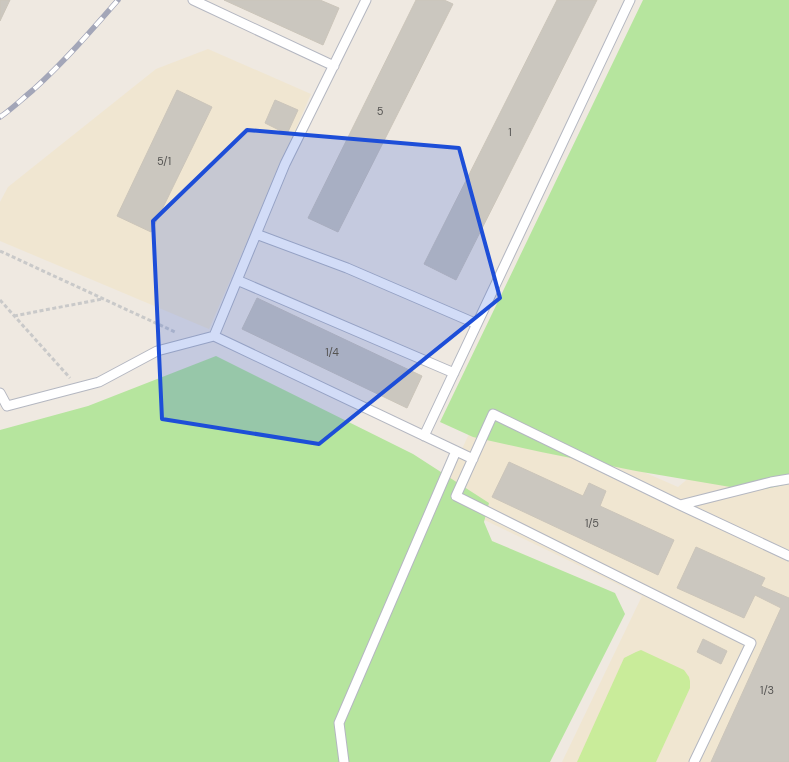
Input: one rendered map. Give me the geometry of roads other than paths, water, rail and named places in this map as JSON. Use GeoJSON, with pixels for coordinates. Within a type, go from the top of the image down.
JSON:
{"type":"FeatureCollection","features":[{"type":"Feature","properties":{"kind":"lane"},"geometry":{"type":"LineString","coordinates":[[193,0],[334,66]]}},
{"type":"Feature","properties":{"kind":"lane"},"geometry":{"type":"LineString","coordinates":[[214,336],[285,164],[366,0]]}},
{"type":"Feature","properties":{"kind":"lane"},"geometry":{"type":"LineString","coordinates":[[424,436],[630,0]]}},
{"type":"Feature","properties":{"kind":"lane"},"geometry":{"type":"LineString","coordinates":[[256,234],[347,268],[477,324]]}},
{"type":"Feature","properties":{"kind":"lane"},"geometry":{"type":"LineString","coordinates":[[237,280],[454,373]]}},
{"type":"Feature","properties":{"kind":"lane"},"geometry":{"type":"LineString","coordinates":[[0,393],[4,408],[100,382],[157,351],[214,336],[474,459]]}},
{"type":"Feature","properties":{"kind":"lane"},"geometry":{"type":"LineString","coordinates":[[694,762],[751,643],[456,496],[494,414],[789,556]]}},
{"type":"Feature","properties":{"kind":"lane"},"geometry":{"type":"LineString","coordinates":[[344,762],[339,724],[456,451]]}},
{"type":"Feature","properties":{"kind":"lane"},"geometry":{"type":"LineString","coordinates":[[680,505],[789,479]]}},
{"type":"Feature","properties":{"kind":"railway"},"geometry":{"type":"LineString","coordinates":[[0,117],[56,68],[118,0]]}}]}
